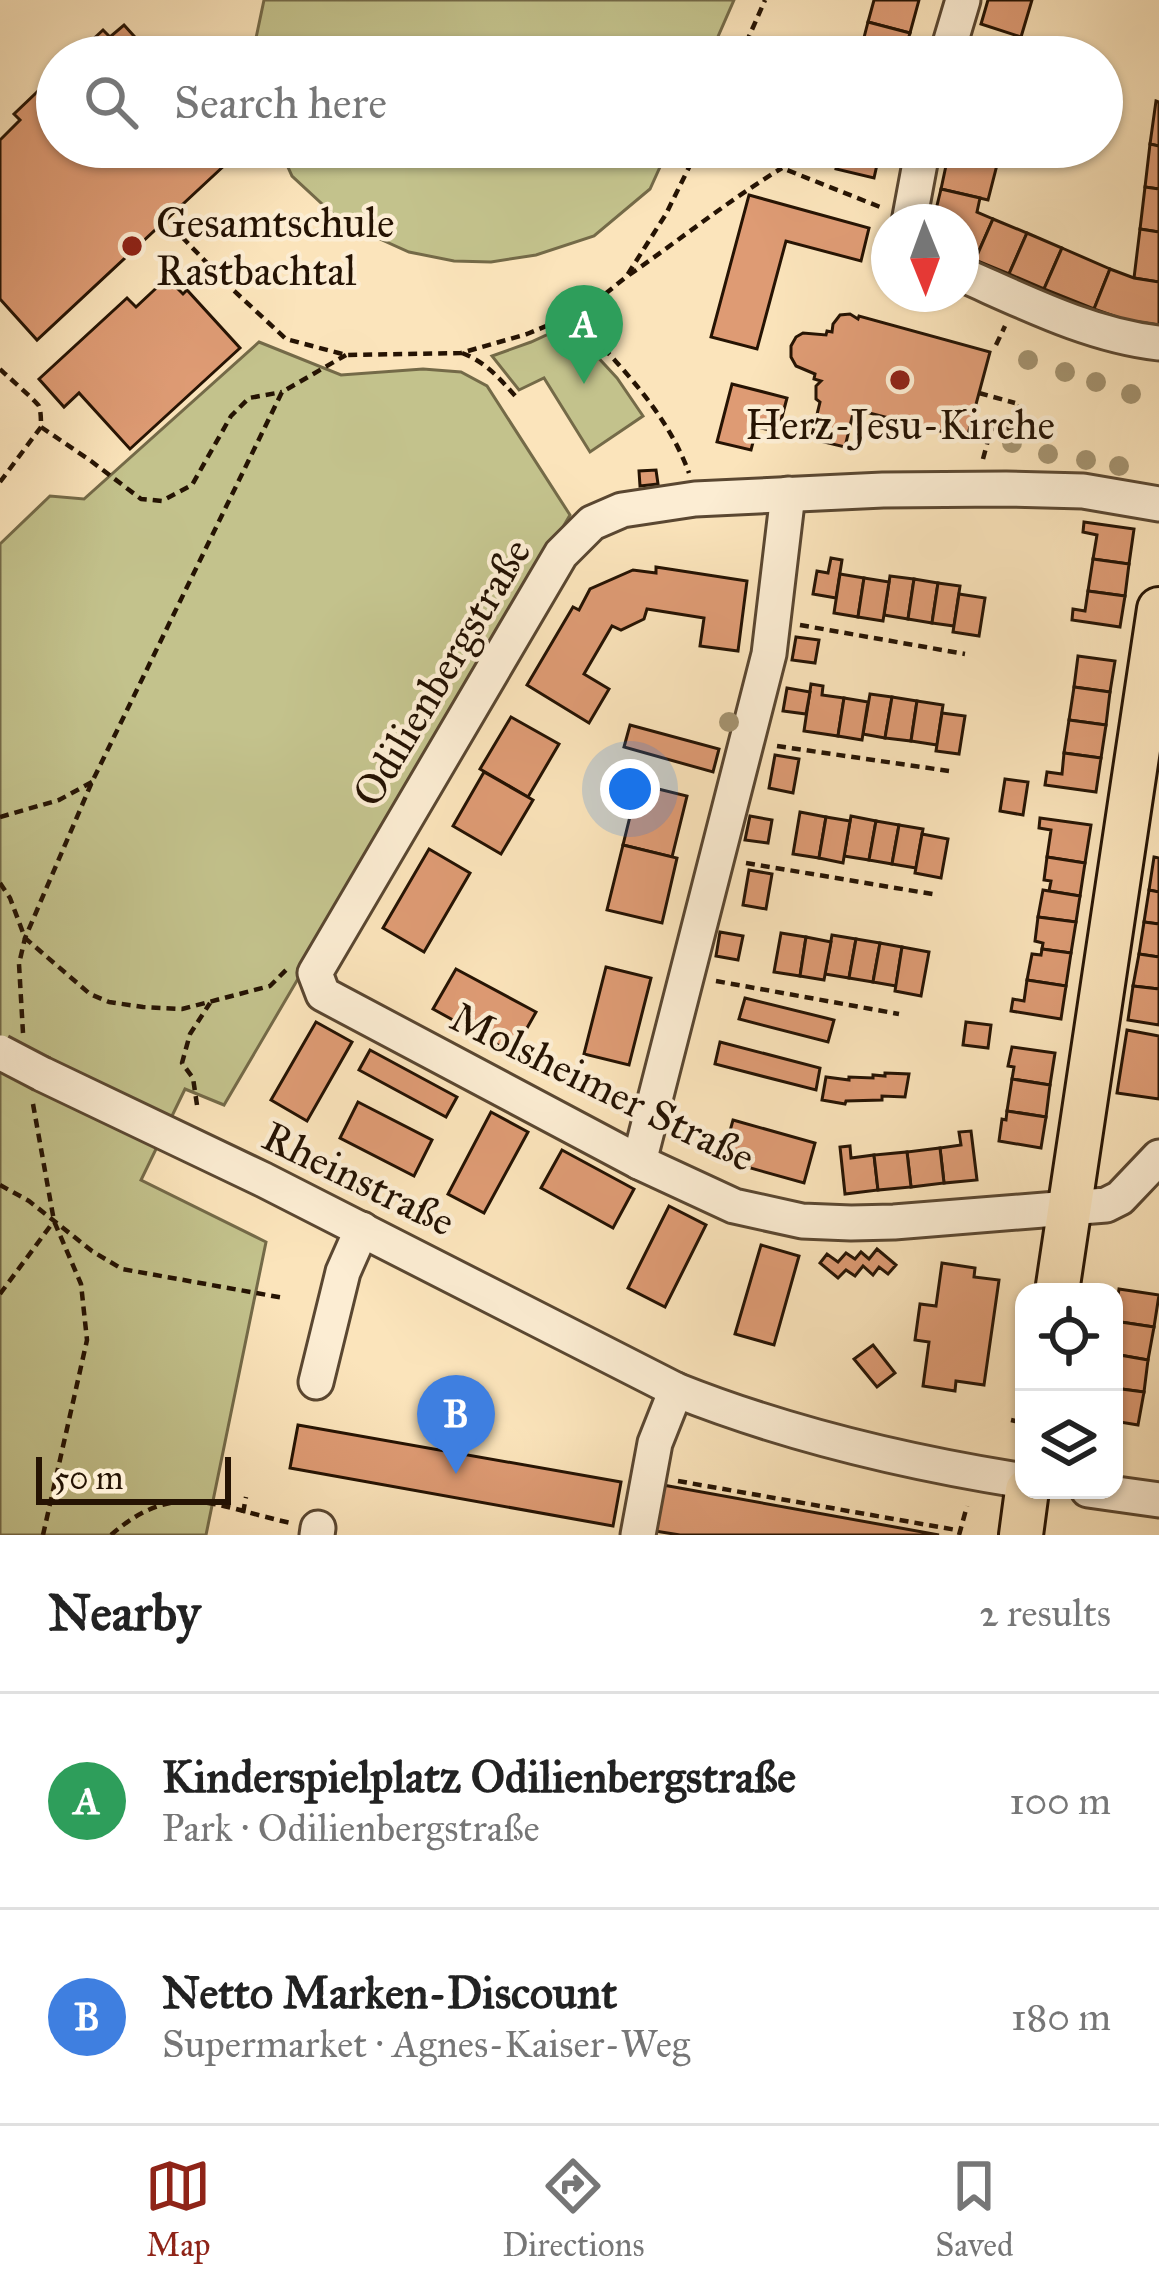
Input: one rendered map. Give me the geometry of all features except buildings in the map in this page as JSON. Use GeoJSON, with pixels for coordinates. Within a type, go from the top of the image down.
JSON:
{"type":"FeatureCollection","features":[{"type":"Feature","properties":{"kind":"main road"},"geometry":{"type":"LineString","coordinates":[[1058,1283],[1159,609]]}},
{"type":"Feature","properties":{"kind":"main road"},"geometry":{"type":"LineString","coordinates":[[1021,1535],[1026,1499]]}},
{"type":"Feature","properties":{"kind":"street"},"geometry":{"type":"LineString","coordinates":[[952,36],[963,0]]}},
{"type":"Feature","properties":{"kind":"street"},"geometry":{"type":"LineString","coordinates":[[912,204],[919,168]]}},
{"type":"Feature","properties":{"kind":"street"},"geometry":{"type":"LineString","coordinates":[[979,282],[1084,326],[1128,340],[1159,343]]}},
{"type":"Feature","properties":{"kind":"street","name":"Odilienbergstraße"},"geometry":{"type":"LineString","coordinates":[[319,984],[561,554],[592,524],[622,510],[695,499],[788,494],[1083,491],[1159,504]]}},
{"type":"Feature","properties":{"kind":"street"},"geometry":{"type":"LineString","coordinates":[[639,1162],[769,654],[788,494]]}},
{"type":"Feature","properties":{"kind":"street","name":"Molsheimer Straße"},"geometry":{"type":"LineString","coordinates":[[319,984],[639,1162],[734,1206],[802,1222],[894,1222],[1106,1205],[1120,1198],[1159,1157]]}},
{"type":"Feature","properties":{"kind":"street","name":"Rheinstraße"},"geometry":{"type":"LineString","coordinates":[[0,1052],[676,1390],[731,1412],[857,1449],[1015,1480]]}},
{"type":"Feature","properties":{"kind":"street"},"geometry":{"type":"LineString","coordinates":[[316,1382],[343,1272],[362,1229]]}},
{"type":"Feature","properties":{"kind":"street"},"geometry":{"type":"LineString","coordinates":[[638,1535],[661,1424],[676,1390]]}},
{"type":"Feature","properties":{"kind":"street"},"geometry":{"type":"LineString","coordinates":[[1123,1495],[1159,1500]]}},
{"type":"Feature","properties":{"kind":"path"},"geometry":{"type":"LineString","coordinates":[[749,36],[765,0]]}},
{"type":"Feature","properties":{"kind":"path"},"geometry":{"type":"LineString","coordinates":[[626,277],[689,168]]}},
{"type":"Feature","properties":{"kind":"path"},"geometry":{"type":"LineString","coordinates":[[182,237],[286,339],[346,355],[461,353],[573,315],[738,194],[782,168],[871,204]]}},
{"type":"Feature","properties":{"kind":"path"},"geometry":{"type":"LineString","coordinates":[[573,315],[671,431],[688,468],[695,499]]}},
{"type":"Feature","properties":{"kind":"path"},"geometry":{"type":"LineString","coordinates":[[996,345],[1002,331]]}},
{"type":"Feature","properties":{"kind":"path"},"geometry":{"type":"LineString","coordinates":[[461,353],[494,371],[517,398]]}},
{"type":"Feature","properties":{"kind":"path"},"geometry":{"type":"LineString","coordinates":[[40,427],[141,500],[163,501],[193,484],[231,416],[249,398],[282,392],[346,355]]}},
{"type":"Feature","properties":{"kind":"path"},"geometry":{"type":"LineString","coordinates":[[0,369],[23,393],[37,400],[41,410],[40,427],[0,482]]}},
{"type":"Feature","properties":{"kind":"path"},"geometry":{"type":"LineString","coordinates":[[170,626],[282,392]]}},
{"type":"Feature","properties":{"kind":"path"},"geometry":{"type":"LineString","coordinates":[[979,393],[1018,404],[1014,428],[991,429],[982,464]]}},
{"type":"Feature","properties":{"kind":"path"},"geometry":{"type":"LineString","coordinates":[[775,621],[965,654]]}},
{"type":"Feature","properties":{"kind":"path"},"geometry":{"type":"LineString","coordinates":[[747,742],[949,771]]}},
{"type":"Feature","properties":{"kind":"path"},"geometry":{"type":"LineString","coordinates":[[0,817],[59,800],[92,782]]}},
{"type":"Feature","properties":{"kind":"path"},"geometry":{"type":"LineString","coordinates":[[717,858],[938,895]]}},
{"type":"Feature","properties":{"kind":"path"},"geometry":{"type":"LineString","coordinates":[[0,883],[26,938],[90,994],[109,1002],[182,1009],[270,986],[288,968],[319,984]]}},
{"type":"Feature","properties":{"kind":"path"},"geometry":{"type":"LineString","coordinates":[[686,976],[899,1014]]}},
{"type":"Feature","properties":{"kind":"path"},"geometry":{"type":"LineString","coordinates":[[197,1105],[193,1078],[182,1063],[190,1034],[210,1003]]}},
{"type":"Feature","properties":{"kind":"path"},"geometry":{"type":"LineString","coordinates":[[0,1185],[122,1269],[284,1298]]}},
{"type":"Feature","properties":{"kind":"path"},"geometry":{"type":"LineString","coordinates":[[0,1294],[54,1221]]}},
{"type":"Feature","properties":{"kind":"path"},"geometry":{"type":"LineString","coordinates":[[649,1476],[960,1533],[968,1506]]}},
{"type":"Feature","properties":{"kind":"path"},"geometry":{"type":"LineString","coordinates":[[243,1513],[247,1497]]}},
{"type":"Feature","properties":{"kind":"path"},"geometry":{"type":"LineString","coordinates":[[111,1535],[147,1510],[193,1499],[317,1532]]}},
{"type":"Feature","properties":{"kind":"shaded area"},"geometry":{"type":"Polygon","coordinates":[[[264,0],[734,0],[718,36],[256,36],[264,0]]]}},
{"type":"Feature","properties":{"kind":"shaded area"},"geometry":{"type":"Polygon","coordinates":[[[288,168],[660,168],[650,189],[594,236],[536,255],[491,262],[409,252],[333,214],[288,168]]]}},
{"type":"Feature","properties":{"kind":"shaded area"},"geometry":{"type":"Polygon","coordinates":[[[568,325],[617,378],[643,416],[590,452],[544,378],[519,390],[492,356],[568,325]]]}},
{"type":"Feature","properties":{"kind":"shaded area"},"geometry":{"type":"Polygon","coordinates":[[[259,342],[341,375],[423,369],[461,372],[487,386],[570,515],[224,1105],[185,1089],[141,1180],[266,1242],[206,1535],[0,1535],[0,544],[50,496],[84,499],[259,342]]]}},
{"type":"Feature","properties":{"kind":"place","name":"Gesamtschule Rastbachtal"},"geometry":{"type":"Point","coordinates":[132,246]}},
{"type":"Feature","properties":{"kind":"place","name":"Herz-Jesu-Kirche"},"geometry":{"type":"Point","coordinates":[900,380]}},
{"type":"Feature","properties":{"kind":"place","name":"Kinderspielplatz Odilienbergstraße"},"geometry":{"type":"Point","coordinates":[584,384]}},
{"type":"Feature","properties":{"kind":"place","name":"Netto Marken-Discount"},"geometry":{"type":"Point","coordinates":[456,1474]}}]}
